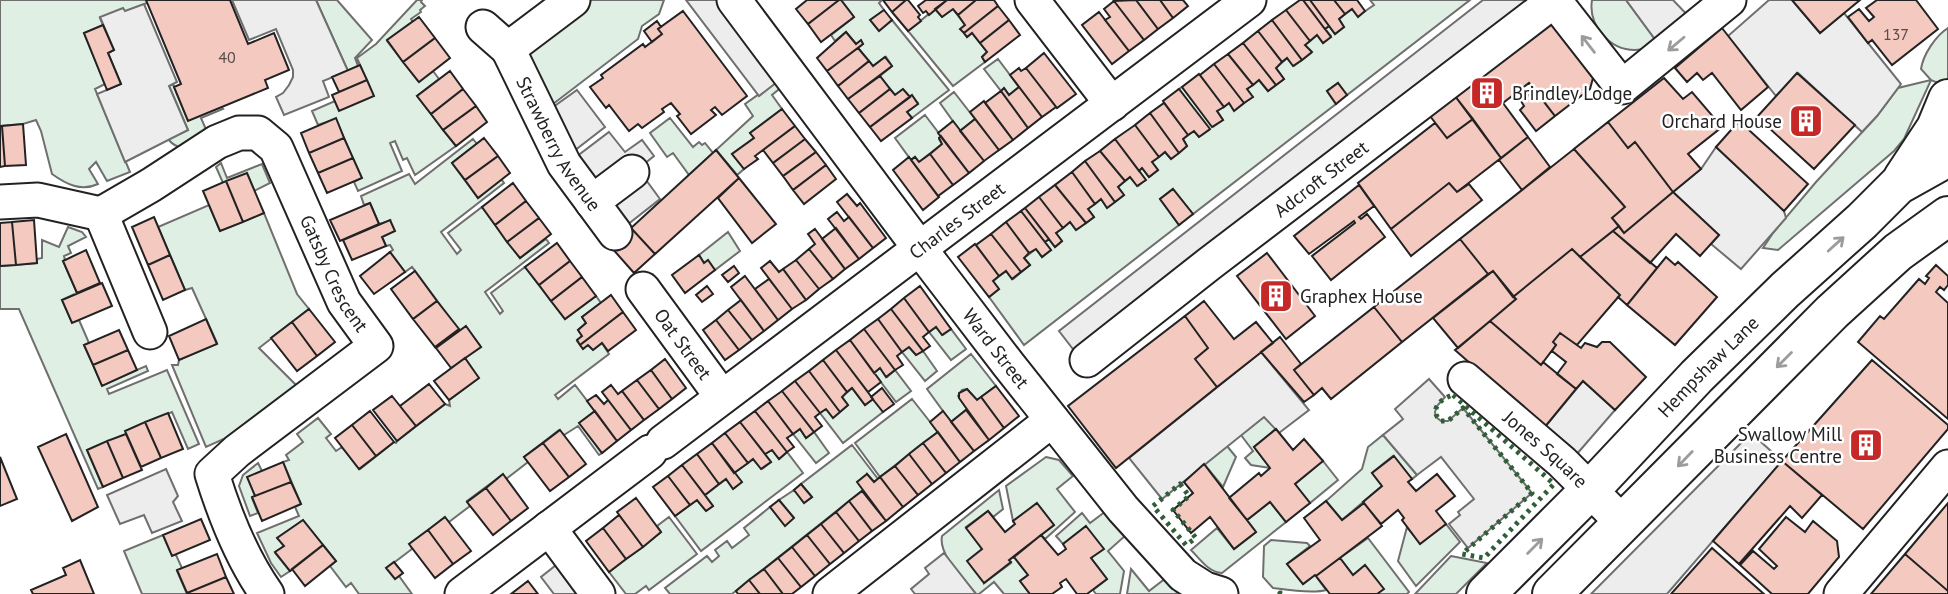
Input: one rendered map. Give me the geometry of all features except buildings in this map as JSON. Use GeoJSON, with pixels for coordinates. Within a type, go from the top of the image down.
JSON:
{"type":"FeatureCollection","features":[{"type":"Feature","properties":{"kind":"main road"},"geometry":{"type":"LineString","coordinates":[[1898,185],[1936,128],[1948,99]]}},
{"type":"Feature","properties":{"kind":"main road","name":"Hempshaw Lane"},"geometry":{"type":"LineString","coordinates":[[1486,594],[1785,290],[1898,185],[1948,157]]}},
{"type":"Feature","properties":{"kind":"main road"},"geometry":{"type":"LineString","coordinates":[[1552,594],[1832,312],[1898,252],[1948,216]]}},
{"type":"Feature","properties":{"kind":"street"},"geometry":{"type":"LineString","coordinates":[[508,49],[573,0]]}},
{"type":"Feature","properties":{"kind":"street","name":"Ward Street"},"geometry":{"type":"LineString","coordinates":[[734,0],[920,248],[1123,509],[1183,575],[1205,589],[1222,594]]}},
{"type":"Feature","properties":{"kind":"street"},"geometry":{"type":"LineString","coordinates":[[1032,0],[1112,104]]}},
{"type":"Feature","properties":{"kind":"street","name":"Charles Street"},"geometry":{"type":"LineString","coordinates":[[462,594],[1249,0]]}},
{"type":"Feature","properties":{"kind":"street"},"geometry":{"type":"LineString","coordinates":[[1555,0],[1622,87],[1729,0]]}},
{"type":"Feature","properties":{"kind":"street","name":"Adcroft Street"},"geometry":{"type":"LineString","coordinates":[[1087,360],[1555,0]]}},
{"type":"Feature","properties":{"kind":"street","name":"Strawberry Avenue"},"geometry":{"type":"LineString","coordinates":[[483,27],[508,49],[562,132],[564,164],[615,233]]}},
{"type":"Feature","properties":{"kind":"street","name":"Gatsby Crescent"},"geometry":{"type":"LineString","coordinates":[[101,214],[217,142],[239,133],[258,133],[276,148],[344,302],[376,345],[237,451],[212,474],[218,495],[253,575],[267,594]]}},
{"type":"Feature","properties":{"kind":"street"},"geometry":{"type":"LineString","coordinates":[[592,201],[632,172]]}},
{"type":"Feature","properties":{"kind":"street"},"geometry":{"type":"LineString","coordinates":[[0,202],[38,200],[101,214],[150,332]]}},
{"type":"Feature","properties":{"kind":"street","name":"Oat Street"},"geometry":{"type":"LineString","coordinates":[[643,289],[722,397]]}},
{"type":"Feature","properties":{"kind":"street","name":"Jones Square"},"geometry":{"type":"LineString","coordinates":[[1465,379],[1562,462],[1623,523]]}},
{"type":"Feature","properties":{"kind":"street"},"geometry":{"type":"LineString","coordinates":[[830,594],[1052,420]]}},
{"type":"Feature","properties":{"kind":"street"},"geometry":{"type":"LineString","coordinates":[[1841,594],[1948,467]]}},
{"type":"Feature","properties":{"kind":"street"},"geometry":{"type":"LineString","coordinates":[[548,528],[598,594]]}},
{"type":"Feature","properties":{"kind":"green space"},"geometry":{"type":"Polygon","coordinates":[[[0,0],[146,0],[147,3],[125,12],[100,18],[103,25],[84,33],[105,84],[95,89],[130,172],[107,181],[96,162],[89,169],[98,184],[74,186],[52,174],[36,120],[0,126],[0,0]]]}},
{"type":"Feature","properties":{"kind":"green space"},"geometry":{"type":"Polygon","coordinates":[[[316,0],[337,0],[372,40],[355,58],[358,66],[348,71],[316,0]]]}},
{"type":"Feature","properties":{"kind":"green space"},"geometry":{"type":"Polygon","coordinates":[[[417,0],[422,0],[425,6],[421,12],[411,19],[413,22],[387,41],[418,81],[433,71],[439,79],[417,96],[456,146],[415,175],[407,158],[403,160],[395,141],[390,143],[402,171],[358,191],[354,182],[361,178],[336,119],[318,125],[312,111],[335,101],[373,96],[357,58],[376,44],[417,0]]]}},
{"type":"Feature","properties":{"kind":"green space"},"geometry":{"type":"Polygon","coordinates":[[[573,0],[664,0],[659,14],[642,26],[638,39],[540,114],[508,49],[573,0]]]}},
{"type":"Feature","properties":{"kind":"green space"},"geometry":{"type":"Polygon","coordinates":[[[841,0],[882,0],[879,3],[884,10],[871,20],[879,30],[892,20],[949,90],[912,118],[907,112],[918,103],[903,89],[895,95],[880,76],[892,66],[886,57],[873,66],[858,48],[863,44],[861,41],[856,44],[846,32],[835,41],[831,35],[854,17],[841,0]]]}},
{"type":"Feature","properties":{"kind":"green space"},"geometry":{"type":"Polygon","coordinates":[[[1370,0],[1470,0],[1347,95],[1338,83],[1327,91],[1336,104],[1193,214],[1173,189],[1160,199],[1179,225],[1024,345],[989,297],[999,289],[993,281],[1006,271],[1013,279],[1030,265],[1024,258],[1036,249],[1042,257],[1051,250],[1045,242],[1049,239],[1055,247],[1062,241],[1056,233],[1070,222],[1076,230],[1094,217],[1088,209],[1101,199],[1107,207],[1124,195],[1118,187],[1130,177],[1138,186],[1145,180],[1139,171],[1142,168],[1149,177],[1158,170],[1152,162],[1165,152],[1171,159],[1187,146],[1183,139],[1194,131],[1199,137],[1209,130],[1179,89],[1182,87],[1213,127],[1223,120],[1217,111],[1229,103],[1235,110],[1252,97],[1247,89],[1259,80],[1268,91],[1284,79],[1276,68],[1287,58],[1294,66],[1311,53],[1305,45],[1317,35],[1323,43],[1331,36],[1325,29],[1329,26],[1335,34],[1344,27],[1339,19],[1352,9],[1358,16],[1374,5],[1370,0]]]}},
{"type":"Feature","properties":{"kind":"green space"},"geometry":{"type":"Polygon","coordinates":[[[1592,0],[1626,0],[1657,42],[1644,49],[1635,50],[1617,46],[1609,41],[1593,18],[1592,0]]]}},
{"type":"Feature","properties":{"kind":"green space"},"geometry":{"type":"Polygon","coordinates":[[[935,9],[942,17],[953,9],[965,25],[961,29],[967,37],[972,33],[987,52],[982,57],[985,62],[953,86],[908,31],[935,9]]]}},
{"type":"Feature","properties":{"kind":"green space"},"geometry":{"type":"Polygon","coordinates":[[[1948,28],[1948,87],[1931,80],[1921,69],[1922,64],[1935,40],[1948,28]]]}},
{"type":"Feature","properties":{"kind":"green space"},"geometry":{"type":"Polygon","coordinates":[[[998,59],[1019,87],[1009,95],[1004,88],[1001,91],[984,69],[998,59]]]}},
{"type":"Feature","properties":{"kind":"green space"},"geometry":{"type":"Polygon","coordinates":[[[780,79],[784,85],[772,95],[782,109],[750,133],[754,138],[732,154],[744,169],[737,175],[716,150],[753,116],[745,104],[780,79]]]}},
{"type":"Feature","properties":{"kind":"green space"},"geometry":{"type":"Polygon","coordinates":[[[1931,80],[1904,139],[1894,151],[1778,250],[1763,248],[1898,88],[1931,80]]]}},
{"type":"Feature","properties":{"kind":"green space"},"geometry":{"type":"Polygon","coordinates":[[[173,84],[188,120],[221,107],[223,109],[201,118],[208,134],[183,147],[178,147],[168,139],[188,130],[169,86],[173,84]]]}},
{"type":"Feature","properties":{"kind":"green space"},"geometry":{"type":"Polygon","coordinates":[[[954,92],[975,119],[960,131],[940,103],[954,92]]]}},
{"type":"Feature","properties":{"kind":"green space"},"geometry":{"type":"Polygon","coordinates":[[[925,115],[941,136],[939,139],[942,144],[919,162],[915,157],[911,160],[895,138],[925,115]]]}},
{"type":"Feature","properties":{"kind":"green space"},"geometry":{"type":"Polygon","coordinates":[[[670,118],[693,147],[699,142],[702,145],[705,143],[713,153],[689,175],[673,153],[667,157],[650,133],[670,118]]]}},
{"type":"Feature","properties":{"kind":"green space"},"geometry":{"type":"Polygon","coordinates":[[[473,139],[477,144],[452,163],[478,198],[501,179],[504,183],[441,232],[457,254],[461,250],[448,233],[482,207],[520,258],[546,239],[549,243],[485,292],[500,314],[503,311],[491,293],[525,267],[565,319],[596,296],[601,303],[582,317],[586,323],[578,330],[582,336],[577,341],[583,348],[588,345],[593,350],[602,343],[609,354],[555,395],[558,399],[575,385],[595,411],[580,423],[602,453],[599,455],[578,426],[564,435],[559,430],[524,457],[528,462],[506,479],[502,475],[467,501],[470,506],[449,522],[445,518],[410,544],[412,549],[387,568],[399,576],[412,594],[359,594],[351,583],[346,587],[330,566],[336,561],[303,520],[278,538],[284,546],[275,553],[290,571],[281,577],[257,533],[299,516],[295,507],[301,504],[283,462],[289,460],[286,455],[303,442],[297,434],[318,418],[331,434],[326,438],[336,451],[342,447],[360,469],[445,404],[450,406],[449,400],[478,378],[465,358],[481,347],[466,327],[435,347],[458,329],[412,267],[405,272],[390,252],[393,250],[390,245],[386,246],[382,237],[390,221],[379,224],[370,203],[364,205],[361,196],[409,174],[415,184],[473,139]]]}},
{"type":"Feature","properties":{"kind":"green space"},"geometry":{"type":"Polygon","coordinates":[[[221,163],[227,178],[262,164],[270,183],[254,191],[223,183],[216,167],[221,163]]]}},
{"type":"Feature","properties":{"kind":"green space"},"geometry":{"type":"Polygon","coordinates":[[[209,205],[220,231],[264,213],[297,294],[309,309],[259,348],[297,386],[226,438],[206,447],[172,365],[178,365],[179,360],[217,343],[192,288],[185,290],[158,227],[209,205]]]}},
{"type":"Feature","properties":{"kind":"green space"},"geometry":{"type":"Polygon","coordinates":[[[68,227],[82,232],[86,237],[68,246],[71,253],[64,256],[63,261],[77,293],[62,300],[72,322],[79,320],[89,343],[84,345],[102,385],[146,366],[148,371],[107,389],[109,394],[167,370],[199,444],[188,449],[172,412],[126,431],[126,434],[87,450],[103,487],[98,489],[19,309],[0,309],[0,266],[37,263],[37,259],[42,258],[42,240],[59,247],[68,227]]]}},
{"type":"Feature","properties":{"kind":"green space"},"geometry":{"type":"Polygon","coordinates":[[[728,232],[740,251],[715,270],[708,261],[704,263],[699,255],[728,232]]]}},
{"type":"Feature","properties":{"kind":"green space"},"geometry":{"type":"Polygon","coordinates":[[[936,327],[943,335],[951,329],[966,349],[951,360],[929,332],[936,327]]]}},
{"type":"Feature","properties":{"kind":"green space"},"geometry":{"type":"Polygon","coordinates":[[[909,347],[916,355],[923,351],[937,371],[925,381],[902,352],[909,347]]]}},
{"type":"Feature","properties":{"kind":"green space"},"geometry":{"type":"Polygon","coordinates":[[[971,354],[996,386],[977,400],[967,389],[962,390],[958,396],[967,409],[951,422],[927,389],[971,354]]]}},
{"type":"Feature","properties":{"kind":"green space"},"geometry":{"type":"Polygon","coordinates":[[[880,368],[887,377],[895,370],[911,391],[896,402],[874,373],[880,368]]]}},
{"type":"Feature","properties":{"kind":"green space"},"geometry":{"type":"Polygon","coordinates":[[[852,388],[865,405],[873,399],[883,412],[843,443],[820,413],[826,409],[833,417],[848,405],[842,397],[852,388]]]}},
{"type":"Feature","properties":{"kind":"green space"},"geometry":{"type":"Polygon","coordinates":[[[912,399],[938,432],[880,477],[855,443],[912,399]]]}},
{"type":"Feature","properties":{"kind":"green space"},"geometry":{"type":"Polygon","coordinates":[[[1265,416],[1276,429],[1254,447],[1270,468],[1251,465],[1245,458],[1253,451],[1241,435],[1265,416]]]}},
{"type":"Feature","properties":{"kind":"green space"},"geometry":{"type":"Polygon","coordinates":[[[800,429],[806,438],[814,432],[829,453],[816,463],[793,434],[800,429]]]}},
{"type":"Feature","properties":{"kind":"green space"},"geometry":{"type":"Polygon","coordinates":[[[1383,435],[1417,475],[1412,479],[1393,456],[1372,473],[1382,486],[1342,520],[1326,501],[1362,469],[1368,447],[1383,435]]]}},
{"type":"Feature","properties":{"kind":"green space"},"geometry":{"type":"Polygon","coordinates":[[[852,445],[878,479],[874,482],[867,474],[863,490],[732,594],[670,594],[665,588],[707,556],[712,562],[719,556],[715,550],[727,541],[732,548],[749,535],[744,528],[770,507],[794,518],[779,500],[794,490],[805,502],[812,497],[801,484],[852,445]]]}},
{"type":"Feature","properties":{"kind":"green space"},"geometry":{"type":"Polygon","coordinates":[[[1227,446],[1236,457],[1223,487],[1204,464],[1227,446]]]}},
{"type":"Feature","properties":{"kind":"green space"},"geometry":{"type":"Polygon","coordinates":[[[772,450],[779,459],[787,452],[803,473],[701,551],[675,516],[697,500],[706,511],[713,506],[705,495],[726,479],[734,488],[741,482],[734,473],[753,459],[762,469],[771,462],[765,454],[772,450]]]}},
{"type":"Feature","properties":{"kind":"green space"},"geometry":{"type":"Polygon","coordinates":[[[1046,457],[1059,460],[1073,476],[1057,489],[1075,512],[1045,539],[1041,535],[1054,525],[1037,504],[1013,521],[1006,486],[1046,457]]]}},
{"type":"Feature","properties":{"kind":"green space"},"geometry":{"type":"Polygon","coordinates":[[[1323,461],[1338,480],[1310,503],[1295,484],[1323,461]]]}},
{"type":"Feature","properties":{"kind":"green space"},"geometry":{"type":"Polygon","coordinates":[[[258,463],[262,471],[255,496],[252,498],[258,513],[250,516],[239,486],[243,475],[258,463]]]}},
{"type":"Feature","properties":{"kind":"green space"},"geometry":{"type":"Polygon","coordinates":[[[999,490],[1003,509],[993,517],[988,511],[966,527],[982,549],[984,583],[1011,563],[1009,560],[1014,557],[1028,575],[1020,581],[1030,594],[1004,594],[994,582],[976,594],[953,567],[944,551],[942,536],[999,490]]]}},
{"type":"Feature","properties":{"kind":"green space"},"geometry":{"type":"Polygon","coordinates":[[[1270,502],[1286,522],[1222,573],[1208,568],[1191,550],[1217,528],[1234,549],[1256,532],[1247,520],[1270,502]]]}},
{"type":"Feature","properties":{"kind":"green space"},"geometry":{"type":"Polygon","coordinates":[[[1106,511],[1126,535],[1108,551],[1124,571],[1120,594],[1096,594],[1093,590],[1107,579],[1091,558],[1085,527],[1063,544],[1056,536],[1082,513],[1090,523],[1106,511]]]}},
{"type":"Feature","properties":{"kind":"green space"},"geometry":{"type":"Polygon","coordinates":[[[669,517],[697,554],[649,590],[646,586],[635,594],[626,594],[609,572],[661,532],[657,526],[669,517]]]}},
{"type":"Feature","properties":{"kind":"green space"},"geometry":{"type":"Polygon","coordinates":[[[1446,524],[1460,542],[1416,586],[1398,561],[1407,527],[1420,543],[1446,524]]]}},
{"type":"Feature","properties":{"kind":"green space"},"geometry":{"type":"Polygon","coordinates":[[[163,535],[172,555],[176,555],[182,568],[177,571],[187,594],[142,594],[124,551],[163,535]]]}},
{"type":"Feature","properties":{"kind":"green space"},"geometry":{"type":"Polygon","coordinates":[[[1368,538],[1409,592],[1407,594],[1377,594],[1365,566],[1353,575],[1340,558],[1368,538]]]}},
{"type":"Feature","properties":{"kind":"green space"},"geometry":{"type":"Polygon","coordinates":[[[1271,540],[1307,543],[1310,546],[1287,564],[1303,584],[1315,575],[1326,590],[1307,592],[1273,588],[1263,577],[1264,546],[1271,540]]]}},
{"type":"Feature","properties":{"kind":"green space"},"geometry":{"type":"Polygon","coordinates":[[[1451,556],[1487,563],[1456,594],[1415,594],[1451,556]]]}},
{"type":"Feature","properties":{"kind":"green space"},"geometry":{"type":"Polygon","coordinates":[[[1131,569],[1149,591],[1166,578],[1178,594],[1127,594],[1131,569]]]}},
{"type":"Feature","properties":{"kind":"shaded area"},"geometry":{"type":"Polygon","coordinates":[[[232,0],[316,0],[348,71],[323,81],[329,97],[284,115],[276,97],[289,85],[293,70],[276,29],[249,40],[232,0]]]}},
{"type":"Feature","properties":{"kind":"shaded area"},"geometry":{"type":"Polygon","coordinates":[[[686,0],[749,0],[799,65],[759,96],[686,0]]]}},
{"type":"Feature","properties":{"kind":"shaded area"},"geometry":{"type":"Polygon","coordinates":[[[1483,0],[1569,0],[1093,375],[1059,331],[1483,0]]]}},
{"type":"Feature","properties":{"kind":"shaded area"},"geometry":{"type":"Polygon","coordinates":[[[1626,0],[1673,0],[1698,26],[1657,42],[1626,0]]]}},
{"type":"Feature","properties":{"kind":"shaded area"},"geometry":{"type":"Polygon","coordinates":[[[1769,0],[1792,0],[1820,33],[1844,13],[1901,84],[1862,132],[1798,73],[1776,96],[1728,36],[1769,0]]]}},
{"type":"Feature","properties":{"kind":"shaded area"},"geometry":{"type":"Polygon","coordinates":[[[144,4],[177,82],[169,86],[188,130],[125,162],[97,94],[121,84],[108,53],[114,50],[100,17],[123,8],[125,11],[144,4]]]}},
{"type":"Feature","properties":{"kind":"shaded area"},"geometry":{"type":"Polygon","coordinates":[[[577,90],[605,127],[574,151],[549,110],[577,90]]]}},
{"type":"Feature","properties":{"kind":"shaded area"},"geometry":{"type":"Polygon","coordinates":[[[609,132],[625,152],[642,140],[654,156],[638,169],[660,199],[627,225],[576,157],[609,132]]]}},
{"type":"Feature","properties":{"kind":"shaded area"},"geometry":{"type":"Polygon","coordinates":[[[1716,147],[1784,211],[1786,218],[1741,269],[1711,244],[1719,235],[1673,192],[1701,169],[1716,147]]]}},
{"type":"Feature","properties":{"kind":"shaded area"},"geometry":{"type":"Polygon","coordinates":[[[1261,352],[1309,410],[1279,433],[1264,417],[1162,499],[1129,458],[1261,352]]]}},
{"type":"Feature","properties":{"kind":"shaded area"},"geometry":{"type":"Polygon","coordinates":[[[1429,379],[1445,397],[1437,406],[1436,417],[1441,421],[1448,421],[1463,408],[1532,493],[1468,548],[1449,524],[1460,515],[1458,512],[1474,499],[1441,457],[1417,475],[1383,435],[1403,419],[1395,409],[1429,379]]]}},
{"type":"Feature","properties":{"kind":"shaded area"},"geometry":{"type":"Polygon","coordinates":[[[1583,381],[1615,410],[1576,455],[1544,428],[1583,381]]]}},
{"type":"Feature","properties":{"kind":"shaded area"},"geometry":{"type":"Polygon","coordinates":[[[1751,433],[1782,461],[1667,594],[1591,594],[1751,433]]]}},
{"type":"Feature","properties":{"kind":"shaded area"},"geometry":{"type":"Polygon","coordinates":[[[166,469],[178,496],[173,502],[182,521],[152,533],[144,515],[120,524],[107,495],[166,469]]]}},
{"type":"Feature","properties":{"kind":"shaded area"},"geometry":{"type":"Polygon","coordinates":[[[579,547],[614,594],[554,594],[541,577],[579,547]]]}},
{"type":"Feature","properties":{"kind":"shaded area"},"geometry":{"type":"Polygon","coordinates":[[[944,553],[976,594],[915,594],[911,589],[929,574],[925,568],[944,553]]]}},
{"type":"Feature","properties":{"kind":"hedge"},"geometry":{"type":"LineString","coordinates":[[1453,395],[1554,484],[1484,558],[1462,554],[1532,493],[1463,408],[1448,421],[1441,421],[1437,417],[1438,405],[1453,395]]}},
{"type":"Feature","properties":{"kind":"hedge"},"geometry":{"type":"LineString","coordinates":[[1180,484],[1189,496],[1173,510],[1196,538],[1186,545],[1153,506],[1180,484]]}},
{"type":"Feature","properties":{"kind":"hedge"},"geometry":{"type":"LineString","coordinates":[[1281,594],[1287,594]]}},
{"type":"Feature","properties":{"kind":"place","name":"Brindley Lodge"},"geometry":{"type":"Point","coordinates":[1487,93]}},
{"type":"Feature","properties":{"kind":"place","name":"Orchard House"},"geometry":{"type":"Point","coordinates":[1806,121]}},
{"type":"Feature","properties":{"kind":"place","name":"Graphex House"},"geometry":{"type":"Point","coordinates":[1276,296]}},
{"type":"Feature","properties":{"kind":"place","name":"Swallow Mill Business Centre"},"geometry":{"type":"Point","coordinates":[1866,445]}}]}
